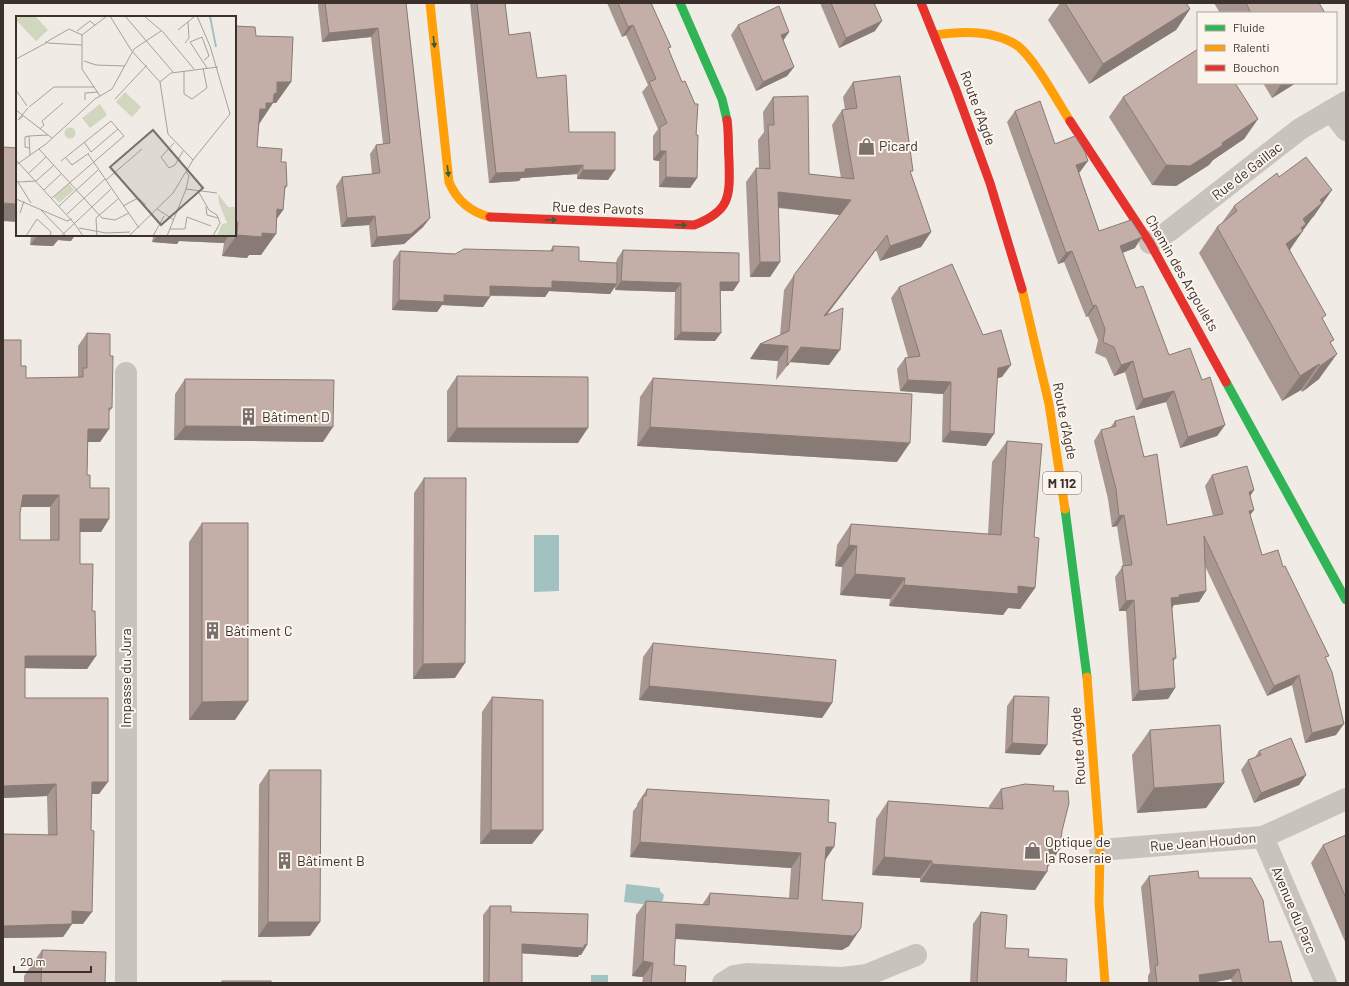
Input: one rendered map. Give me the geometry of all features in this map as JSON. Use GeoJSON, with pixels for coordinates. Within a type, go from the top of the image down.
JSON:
{"type":"FeatureCollection","features":[{"type":"Feature","properties":{"kind":"street","name":"Rue des Pavots"},"geometry":{"type":"LineString","coordinates":[[430,3],[449,182],[453,193],[466,208],[476,214],[489,217],[694,225],[707,220],[718,212],[726,202],[730,190],[727,122],[722,99],[680,3]]}},
{"type":"Feature","properties":{"kind":"street","name":"Route d'Agde"},"geometry":{"type":"LineString","coordinates":[[920,3],[935,35],[990,183],[1020,279],[1049,404],[1060,462],[1086,661],[1100,850],[1099,903],[1105,983]]}},
{"type":"Feature","properties":{"kind":"street","name":"Chemin des Argoulets"},"geometry":{"type":"LineString","coordinates":[[935,35],[954,31],[995,36],[1015,44],[1028,56],[1150,243],[1346,600]]}},
{"type":"Feature","properties":{"kind":"street","name":"Rue de Gaillac"},"geometry":{"type":"LineString","coordinates":[[1150,243],[1169,231],[1300,129],[1339,107]]}},
{"type":"Feature","properties":{"kind":"street"},"geometry":{"type":"LineString","coordinates":[[1339,107],[1346,130]]}},
{"type":"Feature","properties":{"kind":"street","name":"Impasse du Jura"},"geometry":{"type":"LineString","coordinates":[[126,373],[126,983]]}},
{"type":"Feature","properties":{"kind":"street","name":"Rue Jean Houdon"},"geometry":{"type":"LineString","coordinates":[[1100,850],[1263,837],[1346,799]]}},
{"type":"Feature","properties":{"kind":"street","name":"Avenue du Parc"},"geometry":{"type":"LineString","coordinates":[[1263,837],[1326,983]]}},
{"type":"Feature","properties":{"kind":"street"},"geometry":{"type":"LineString","coordinates":[[723,983],[734,976],[747,974],[842,978],[867,975],[916,955]]}},
{"type":"Feature","properties":{"kind":"water"},"geometry":{"type":"Polygon","coordinates":[[[534,535],[559,535],[559,591],[534,592],[534,535]]]}},
{"type":"Feature","properties":{"kind":"water"},"geometry":{"type":"Polygon","coordinates":[[[626,884],[660,888],[660,891],[664,895],[663,900],[658,906],[624,902],[626,884]]]}},
{"type":"Feature","properties":{"kind":"water"},"geometry":{"type":"Polygon","coordinates":[[[591,975],[608,975],[608,983],[591,983],[591,975]]]}},
{"type":"Feature","properties":{"kind":"building"},"geometry":{"type":"Polygon","coordinates":[[[325,3],[406,3],[430,218],[411,234],[377,237],[375,216],[347,218],[342,177],[380,173],[376,145],[390,143],[378,28],[329,33],[325,3]]]}},
{"type":"Feature","properties":{"kind":"building"},"geometry":{"type":"Polygon","coordinates":[[[477,3],[505,3],[509,35],[530,32],[537,78],[566,75],[569,132],[615,132],[615,170],[583,170],[583,165],[525,169],[525,172],[496,173],[477,3]]]}},
{"type":"Feature","properties":{"kind":"building"},"geometry":{"type":"Polygon","coordinates":[[[618,3],[651,3],[671,47],[668,48],[682,82],[685,81],[695,104],[698,104],[696,135],[698,135],[697,178],[666,177],[666,151],[660,151],[660,127],[667,123],[649,82],[656,79],[633,25],[628,27],[618,3]]]}},
{"type":"Feature","properties":{"kind":"building"},"geometry":{"type":"Polygon","coordinates":[[[831,3],[874,3],[882,21],[846,38],[831,3]]]}},
{"type":"Feature","properties":{"kind":"building"},"geometry":{"type":"Polygon","coordinates":[[[1065,3],[1186,3],[1190,9],[1103,64],[1065,3]]]}},
{"type":"Feature","properties":{"kind":"building"},"geometry":{"type":"Polygon","coordinates":[[[1246,3],[1319,3],[1324,12],[1250,12],[1246,3]]]}},
{"type":"Feature","properties":{"kind":"building"},"geometry":{"type":"Polygon","coordinates":[[[779,6],[789,32],[781,35],[794,67],[763,82],[738,25],[779,6]]]}},
{"type":"Feature","properties":{"kind":"building"},"geometry":{"type":"Polygon","coordinates":[[[236,26],[255,27],[256,36],[293,37],[291,82],[277,82],[277,93],[274,94],[273,103],[266,103],[266,109],[260,109],[257,147],[282,149],[281,162],[286,162],[287,186],[285,186],[283,210],[277,209],[276,234],[262,233],[262,237],[237,235],[238,222],[236,222],[236,26]]]}},
{"type":"Feature","properties":{"kind":"building"},"geometry":{"type":"Polygon","coordinates":[[[1197,50],[1197,84],[1236,84],[1258,119],[1222,143],[1223,145],[1190,166],[1166,165],[1123,97],[1197,50]]]}},
{"type":"Feature","properties":{"kind":"building"},"geometry":{"type":"Polygon","coordinates":[[[900,76],[913,171],[910,171],[931,232],[890,246],[887,235],[824,316],[843,308],[840,350],[801,347],[787,366],[788,346],[760,344],[789,331],[794,275],[851,200],[778,192],[780,262],[760,262],[756,168],[770,169],[768,125],[774,125],[773,97],[808,96],[809,174],[854,179],[842,110],[857,108],[853,82],[900,76]]]}},
{"type":"Feature","properties":{"kind":"building"},"geometry":{"type":"Polygon","coordinates":[[[1040,101],[1055,144],[1075,136],[1085,152],[1088,161],[1076,165],[1099,231],[1131,220],[1142,237],[1120,246],[1136,288],[1143,286],[1169,355],[1190,348],[1202,380],[1210,377],[1225,425],[1188,437],[1174,391],[1143,399],[1133,361],[1121,365],[1114,347],[1103,342],[1105,329],[1096,305],[1093,306],[1072,251],[1066,253],[1015,111],[1040,101]]]}},
{"type":"Feature","properties":{"kind":"building"},"geometry":{"type":"Polygon","coordinates":[[[3,147],[16,148],[16,204],[3,203],[3,147]]]}},
{"type":"Feature","properties":{"kind":"building"},"geometry":{"type":"Polygon","coordinates":[[[1306,157],[1332,190],[1320,200],[1322,203],[1303,219],[1306,224],[1301,228],[1303,231],[1286,244],[1326,315],[1322,318],[1334,340],[1330,342],[1337,354],[1320,366],[1319,364],[1300,376],[1217,227],[1237,211],[1234,206],[1277,173],[1279,177],[1306,157]]]}},
{"type":"Feature","properties":{"kind":"building"},"geometry":{"type":"Polygon","coordinates":[[[553,246],[579,247],[579,261],[617,263],[617,284],[552,281],[552,288],[490,286],[490,297],[444,295],[444,302],[399,300],[400,251],[455,254],[464,249],[553,251],[553,246]]]}},
{"type":"Feature","properties":{"kind":"building"},"geometry":{"type":"Polygon","coordinates":[[[623,250],[739,253],[739,282],[720,282],[721,333],[681,332],[681,283],[621,281],[623,250]]]}},
{"type":"Feature","properties":{"kind":"building"},"geometry":{"type":"Polygon","coordinates":[[[952,264],[983,335],[1001,330],[1011,365],[998,368],[994,434],[950,431],[951,382],[908,380],[905,358],[920,356],[899,287],[952,264]]]}},
{"type":"Feature","properties":{"kind":"building"},"geometry":{"type":"Polygon","coordinates":[[[87,333],[110,334],[110,356],[113,356],[112,408],[109,408],[109,429],[88,429],[87,475],[90,475],[90,488],[109,488],[109,519],[80,519],[80,564],[93,564],[92,611],[95,611],[96,656],[25,656],[25,698],[108,698],[108,782],[92,782],[91,830],[94,831],[92,912],[72,911],[72,924],[3,926],[3,834],[57,835],[56,784],[3,786],[3,340],[21,340],[21,366],[26,366],[26,378],[83,377],[83,368],[87,368],[87,333]],[[23,495],[20,513],[20,540],[59,540],[59,495],[23,495]]]}},
{"type":"Feature","properties":{"kind":"building"},"geometry":{"type":"Polygon","coordinates":[[[457,376],[588,377],[588,428],[457,428],[457,376]]]}},
{"type":"Feature","properties":{"kind":"building"},"geometry":{"type":"Polygon","coordinates":[[[653,378],[912,394],[910,443],[650,427],[653,378]]]}},
{"type":"Feature","properties":{"kind":"building","name":"Bâtiment D"},"geometry":{"type":"Polygon","coordinates":[[[185,379],[334,380],[333,427],[185,426],[185,379]]]}},
{"type":"Feature","properties":{"kind":"building"},"geometry":{"type":"Polygon","coordinates":[[[1134,416],[1144,457],[1157,454],[1167,525],[1223,514],[1212,475],[1247,466],[1254,490],[1249,492],[1254,510],[1249,511],[1262,555],[1278,550],[1283,567],[1285,566],[1329,656],[1325,657],[1332,672],[1344,724],[1312,733],[1299,675],[1274,686],[1204,536],[1206,591],[1179,595],[1180,597],[1171,598],[1176,658],[1173,658],[1175,688],[1139,691],[1134,600],[1126,601],[1122,566],[1132,565],[1124,515],[1119,516],[1116,489],[1101,430],[1116,426],[1115,421],[1134,416]]]}},
{"type":"Feature","properties":{"kind":"building"},"geometry":{"type":"Polygon","coordinates":[[[1007,441],[1042,444],[1034,537],[1039,538],[1035,588],[1018,586],[1018,594],[904,585],[905,578],[855,574],[857,546],[849,545],[851,524],[1001,535],[1007,441]]]}},
{"type":"Feature","properties":{"kind":"building"},"geometry":{"type":"Polygon","coordinates":[[[424,478],[466,478],[465,663],[423,664],[424,478]]]}},
{"type":"Feature","properties":{"kind":"building","name":"Bâtiment C"},"geometry":{"type":"Polygon","coordinates":[[[202,523],[248,523],[248,701],[202,702],[202,523]]]}},
{"type":"Feature","properties":{"kind":"building"},"geometry":{"type":"Polygon","coordinates":[[[653,643],[836,660],[832,703],[649,686],[653,643]]]}},
{"type":"Feature","properties":{"kind":"building"},"geometry":{"type":"Polygon","coordinates":[[[1014,696],[1049,697],[1047,745],[1012,743],[1014,696]]]}},
{"type":"Feature","properties":{"kind":"building"},"geometry":{"type":"Polygon","coordinates":[[[492,697],[543,700],[543,830],[491,830],[492,697]]]}},
{"type":"Feature","properties":{"kind":"building"},"geometry":{"type":"Polygon","coordinates":[[[1220,725],[1224,783],[1154,788],[1150,730],[1220,725]]]}},
{"type":"Feature","properties":{"kind":"building"},"geometry":{"type":"Polygon","coordinates":[[[1291,738],[1306,775],[1261,793],[1248,760],[1261,755],[1259,751],[1291,738]]]}},
{"type":"Feature","properties":{"kind":"building","name":"Bâtiment B"},"geometry":{"type":"Polygon","coordinates":[[[269,770],[321,770],[320,922],[268,922],[269,770]]]}},
{"type":"Feature","properties":{"kind":"building"},"geometry":{"type":"Polygon","coordinates":[[[1025,784],[1054,786],[1053,791],[1068,791],[1069,803],[1062,831],[1060,849],[1049,849],[1047,872],[932,864],[932,861],[884,857],[888,801],[1003,809],[1001,789],[1025,784]]]}},
{"type":"Feature","properties":{"kind":"building"},"geometry":{"type":"Polygon","coordinates":[[[647,789],[829,800],[828,822],[836,823],[834,847],[826,847],[822,900],[863,903],[861,927],[859,931],[853,936],[676,924],[674,965],[686,966],[685,983],[651,983],[653,963],[643,961],[646,901],[709,905],[710,893],[798,899],[801,853],[640,842],[643,796],[646,796],[647,789]]]}},
{"type":"Feature","properties":{"kind":"building"},"geometry":{"type":"Polygon","coordinates":[[[1346,835],[1346,898],[1323,845],[1346,835]]]}},
{"type":"Feature","properties":{"kind":"building"},"geometry":{"type":"Polygon","coordinates":[[[1198,871],[1199,878],[1251,878],[1263,900],[1269,942],[1281,941],[1292,983],[1242,983],[1239,969],[1199,975],[1200,983],[1157,983],[1155,966],[1158,965],[1149,876],[1198,871]]]}},
{"type":"Feature","properties":{"kind":"building"},"geometry":{"type":"Polygon","coordinates":[[[490,906],[511,906],[511,912],[588,914],[587,945],[584,945],[584,948],[522,944],[522,983],[489,983],[490,906]]]}},
{"type":"Feature","properties":{"kind":"building"},"geometry":{"type":"Polygon","coordinates":[[[981,912],[1007,915],[1005,948],[1029,949],[1028,957],[1067,959],[1066,983],[977,983],[981,912]]]}},
{"type":"Feature","properties":{"kind":"building"},"geometry":{"type":"Polygon","coordinates":[[[42,950],[106,952],[105,983],[41,983],[42,950]]]}},
{"type":"Feature","properties":{"kind":"building"},"geometry":{"type":"Polygon","coordinates":[[[222,981],[271,981],[271,983],[222,983],[222,981]]]}},
{"type":"Feature","properties":{"kind":"traffic: fast"},"geometry":{"type":"LineString","coordinates":[[680,3],[722,99],[727,120]]}},
{"type":"Feature","properties":{"kind":"traffic: fast"},"geometry":{"type":"LineString","coordinates":[[1226,382],[1346,600]]}},
{"type":"Feature","properties":{"kind":"traffic: fast"},"geometry":{"type":"LineString","coordinates":[[1065,509],[1087,677]]}},
{"type":"Feature","properties":{"kind":"traffic: slow"},"geometry":{"type":"LineString","coordinates":[[430,3],[449,182],[456,195],[465,205],[476,212],[490,217]]}},
{"type":"Feature","properties":{"kind":"traffic: slow"},"geometry":{"type":"LineString","coordinates":[[935,35],[956,33],[988,34],[999,37],[1018,46],[1038,70],[1070,121]]}},
{"type":"Feature","properties":{"kind":"traffic: slow"},"geometry":{"type":"LineString","coordinates":[[1022,289],[1049,404],[1065,509]]}},
{"type":"Feature","properties":{"kind":"traffic: slow"},"geometry":{"type":"LineString","coordinates":[[1087,677],[1100,850],[1099,903],[1105,983]]}},
{"type":"Feature","properties":{"kind":"traffic: jam"},"geometry":{"type":"LineString","coordinates":[[921,3],[956,90],[990,183],[1022,289]]}},
{"type":"Feature","properties":{"kind":"traffic: jam"},"geometry":{"type":"LineString","coordinates":[[490,217],[694,225],[715,214],[722,208],[726,201],[729,183],[727,120]]}},
{"type":"Feature","properties":{"kind":"traffic: jam"},"geometry":{"type":"LineString","coordinates":[[1070,121],[1150,243],[1226,382]]}},
{"type":"Feature","properties":{"kind":"place","name":"Picard"},"geometry":{"type":"Point","coordinates":[866,146]}},
{"type":"Feature","properties":{"kind":"place","name":"Bâtiment D"},"geometry":{"type":"Point","coordinates":[249,417]}},
{"type":"Feature","properties":{"kind":"place","name":"Bâtiment C"},"geometry":{"type":"Point","coordinates":[212,631]}},
{"type":"Feature","properties":{"kind":"place","name":"Optique de la Roseraie"},"geometry":{"type":"Point","coordinates":[1032,850]}},
{"type":"Feature","properties":{"kind":"place","name":"Bâtiment B"},"geometry":{"type":"Point","coordinates":[284,861]}}]}
